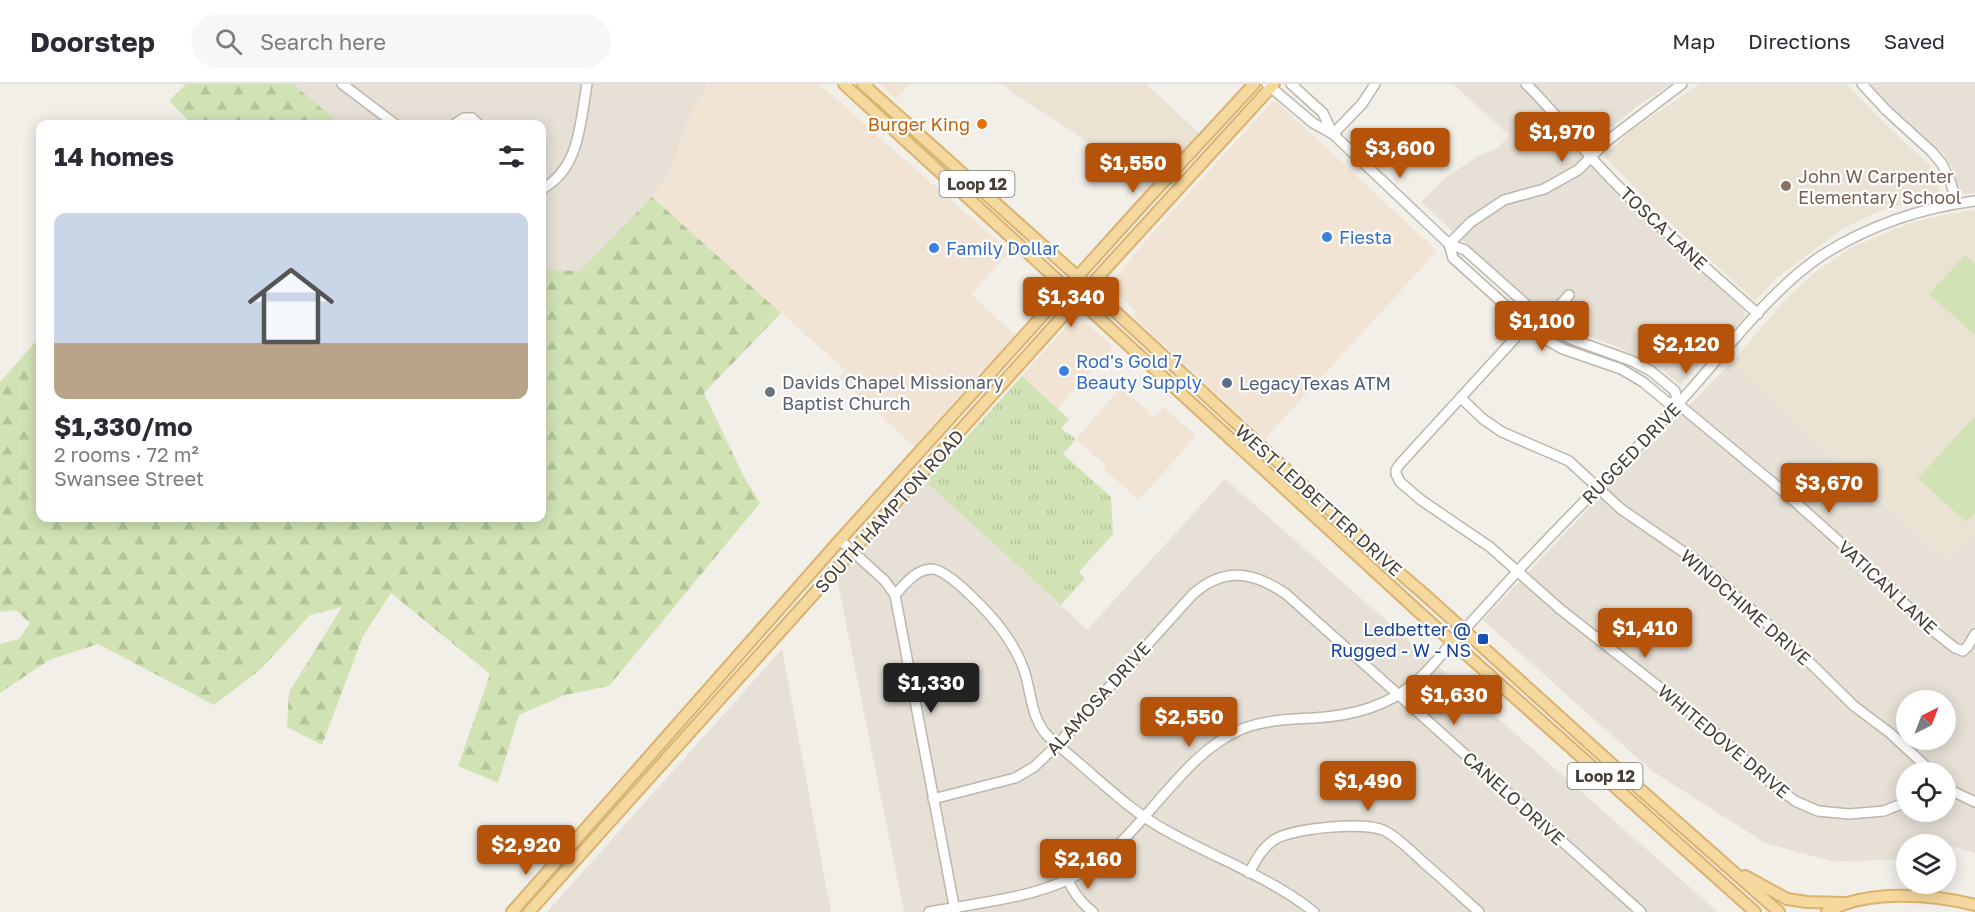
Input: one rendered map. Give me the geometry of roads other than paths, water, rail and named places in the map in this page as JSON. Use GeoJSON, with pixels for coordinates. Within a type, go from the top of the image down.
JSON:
{"type":"FeatureCollection","features":[{"type":"Feature","properties":{"kind":"main road","name":"WEST LEDBETTER DRIVE"},"geometry":{"type":"LineString","coordinates":[[844,84],[1453,642],[1755,912]]}},
{"type":"Feature","properties":{"kind":"main road","name":"WEST LEDBETTER DRIVE"},"geometry":{"type":"LineString","coordinates":[[861,84],[962,171],[1382,558],[1779,912]]}},
{"type":"Feature","properties":{"kind":"main road","name":"SOUTH HAMPTON ROAD"},"geometry":{"type":"LineString","coordinates":[[512,912],[840,540],[1254,84]]}},
{"type":"Feature","properties":{"kind":"main road","name":"SOUTH HAMPTON ROAD"},"geometry":{"type":"LineString","coordinates":[[529,912],[1271,85]]}},
{"type":"Feature","properties":{"kind":"main road"},"geometry":{"type":"LineString","coordinates":[[1220,121],[1231,132]]}},
{"type":"Feature","properties":{"kind":"main road"},"geometry":{"type":"LineString","coordinates":[[951,184],[962,171]]}},
{"type":"Feature","properties":{"kind":"main road"},"geometry":{"type":"LineString","coordinates":[[1169,382],[1182,372]]}},
{"type":"Feature","properties":{"kind":"main road"},"geometry":{"type":"LineString","coordinates":[[918,455],[928,467]]}},
{"type":"Feature","properties":{"kind":"main road"},"geometry":{"type":"LineString","coordinates":[[769,622],[779,632]]}},
{"type":"Feature","properties":{"kind":"main road"},"geometry":{"type":"LineString","coordinates":[[1625,794],[1634,784]]}},
{"type":"Feature","properties":{"kind":"main road"},"geometry":{"type":"LineString","coordinates":[[561,858],[570,866]]}},
{"type":"Feature","properties":{"kind":"main road"},"geometry":{"type":"LineString","coordinates":[[1726,865],[1787,899],[1847,903],[1873,898],[1929,897],[1975,904]]}},
{"type":"Feature","properties":{"kind":"main road"},"geometry":{"type":"LineString","coordinates":[[1731,890],[1750,912]]}},
{"type":"Feature","properties":{"kind":"main road"},"geometry":{"type":"LineString","coordinates":[[1827,912],[1847,903]]}},
{"type":"Feature","properties":{"kind":"street"},"geometry":{"type":"LineString","coordinates":[[342,84],[390,120]]}},
{"type":"Feature","properties":{"kind":"street"},"geometry":{"type":"LineString","coordinates":[[546,186],[556,179],[575,152],[587,84]]}},
{"type":"Feature","properties":{"kind":"street","name":"VATICAN LANE"},"geometry":{"type":"LineString","coordinates":[[1291,84],[1323,113],[1333,134]]}},
{"type":"Feature","properties":{"kind":"street"},"geometry":{"type":"LineString","coordinates":[[1333,134],[1362,104],[1375,84]]}},
{"type":"Feature","properties":{"kind":"street","name":"TOSCA LANE"},"geometry":{"type":"LineString","coordinates":[[1526,84],[1550,107],[1591,157],[1651,218],[1758,314]]}},
{"type":"Feature","properties":{"kind":"street","name":"VATICAN LANE"},"geometry":{"type":"LineString","coordinates":[[1271,85],[1312,123],[1333,134],[1449,244],[1465,250],[1555,330],[1570,339],[1632,361],[1651,371],[1675,391],[1678,404]]}},
{"type":"Feature","properties":{"kind":"street"},"geometry":{"type":"LineString","coordinates":[[1449,244],[1471,222],[1503,200],[1544,189],[1578,170],[1635,119],[1680,85]]}},
{"type":"Feature","properties":{"kind":"street"},"geometry":{"type":"LineString","coordinates":[[1867,86],[1942,164],[1951,183],[1956,203]]}},
{"type":"Feature","properties":{"kind":"street","name":"RUGGED DRIVE"},"geometry":{"type":"LineString","coordinates":[[929,912],[954,910],[1027,894],[1068,880],[1096,863],[1113,849],[1145,818],[1203,754],[1223,739],[1242,729],[1278,720],[1353,713],[1377,706],[1399,694],[1427,671],[1790,282],[1819,258],[1875,227],[1910,214],[1975,201]]}},
{"type":"Feature","properties":{"kind":"street","name":"VATICAN LANE"},"geometry":{"type":"LineString","coordinates":[[1449,244],[1453,258],[1545,339],[1563,349],[1621,369],[1643,382],[1667,402],[1678,404],[1784,492],[1954,648],[1963,651],[1975,634]]}},
{"type":"Feature","properties":{"kind":"street"},"geometry":{"type":"LineString","coordinates":[[1461,398],[1527,325],[1545,322],[1569,294]]}},
{"type":"Feature","properties":{"kind":"street","name":"WHITEDOVE DRIVE"},"geometry":{"type":"LineString","coordinates":[[1461,398],[1399,465],[1396,474],[1400,482],[1420,500],[1490,547],[1560,609],[1701,720],[1759,773],[1795,801],[1818,811],[1850,814],[1884,811],[1896,806]]}},
{"type":"Feature","properties":{"kind":"street","name":"WINDCHIME DRIVE"},"geometry":{"type":"LineString","coordinates":[[1461,398],[1483,419],[1502,432],[1569,461],[1640,524],[1681,549],[1722,582],[1854,706],[1890,733],[1921,762]]}},
{"type":"Feature","properties":{"kind":"street"},"geometry":{"type":"LineString","coordinates":[[840,540],[885,581],[895,595],[954,910]]}},
{"type":"Feature","properties":{"kind":"street"},"geometry":{"type":"LineString","coordinates":[[895,595],[911,577],[923,570],[933,569],[943,572],[1001,628],[1023,669],[1040,725],[1047,735],[1145,818],[1249,873],[1314,912]]}},
{"type":"Feature","properties":{"kind":"street","name":"ALAMOSA DRIVE"},"geometry":{"type":"LineString","coordinates":[[933,799],[1015,778],[1034,767],[1058,744],[1193,594],[1214,580],[1232,575],[1247,576]]}},
{"type":"Feature","properties":{"kind":"street","name":"CANELO DRIVE"},"geometry":{"type":"LineString","coordinates":[[1247,576],[1260,579],[1286,594],[1641,912]]}},
{"type":"Feature","properties":{"kind":"street"},"geometry":{"type":"LineString","coordinates":[[1956,793],[1975,802]]}},
{"type":"Feature","properties":{"kind":"street"},"geometry":{"type":"LineString","coordinates":[[1249,873],[1259,854],[1267,845],[1287,833],[1363,825],[1383,830],[1403,844],[1479,912]]}},
{"type":"Feature","properties":{"kind":"street"},"geometry":{"type":"LineString","coordinates":[[1068,880],[1077,898],[1093,912]]}},
{"type":"Feature","properties":{"kind":"place","name":"Burger King"},"geometry":{"type":"Point","coordinates":[982,124]}},
{"type":"Feature","properties":{"kind":"place","name":"John W Carpenter Elementary School"},"geometry":{"type":"Point","coordinates":[1786,186]}},
{"type":"Feature","properties":{"kind":"place","name":"Fiesta"},"geometry":{"type":"Point","coordinates":[1327,237]}},
{"type":"Feature","properties":{"kind":"place","name":"Family Dollar"},"geometry":{"type":"Point","coordinates":[934,248]}},
{"type":"Feature","properties":{"kind":"place","name":"Rod's Gold 7 Beauty Supply"},"geometry":{"type":"Point","coordinates":[1064,371]}},
{"type":"Feature","properties":{"kind":"place","name":"LegacyTexas ATM"},"geometry":{"type":"Point","coordinates":[1227,383]}},
{"type":"Feature","properties":{"kind":"place","name":"Davids Chapel Missionary Baptist Church"},"geometry":{"type":"Point","coordinates":[770,392]}},
{"type":"Feature","properties":{"kind":"place","name":"Ledbetter @ Rugged - W - NS"},"geometry":{"type":"Point","coordinates":[1483,639]}}]}
